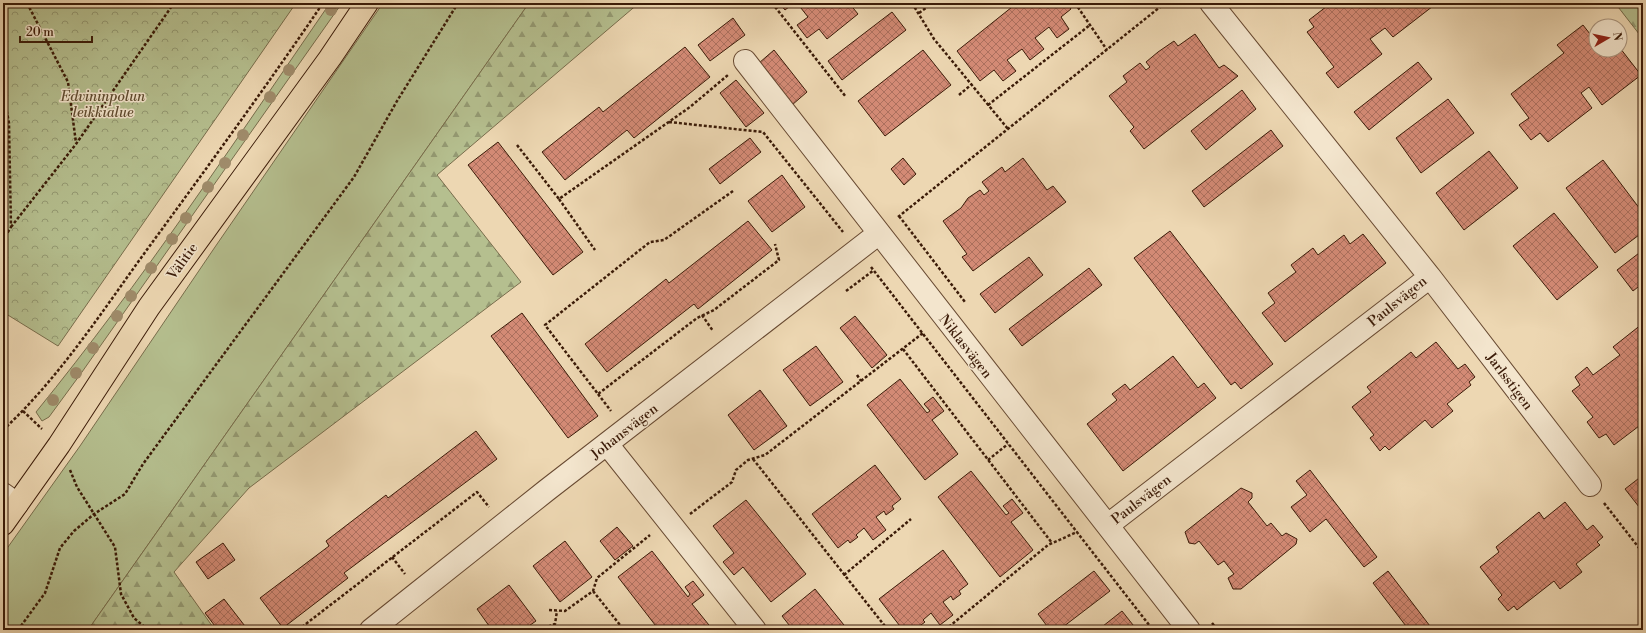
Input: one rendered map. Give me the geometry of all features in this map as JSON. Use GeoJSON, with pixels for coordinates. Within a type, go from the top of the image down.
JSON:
{"type":"FeatureCollection","features":[{"type":"Feature","properties":{"kind":"main road","name":"Välitie"},"geometry":{"type":"LineString","coordinates":[[3,524],[10,499],[59,445],[149,307],[330,58],[367,3]]}},
{"type":"Feature","properties":{"kind":"street","name":"Paulsvägen"},"geometry":{"type":"LineString","coordinates":[[1108,525],[1430,277],[1211,3]]}},
{"type":"Feature","properties":{"kind":"street","name":"Niklasvägen"},"geometry":{"type":"LineString","coordinates":[[745,61],[878,234],[1189,630]]}},
{"type":"Feature","properties":{"kind":"street","name":"Johansvägen"},"geometry":{"type":"LineString","coordinates":[[371,630],[502,525],[878,234]]}},
{"type":"Feature","properties":{"kind":"street","name":"Jarlsstigen"},"geometry":{"type":"LineString","coordinates":[[1430,277],[1590,486]]}},
{"type":"Feature","properties":{"kind":"street"},"geometry":{"type":"LineString","coordinates":[[606,444],[755,630]]}},
{"type":"Feature","properties":{"kind":"path"},"geometry":{"type":"LineString","coordinates":[[27,3],[68,82],[76,144]]}},
{"type":"Feature","properties":{"kind":"path"},"geometry":{"type":"LineString","coordinates":[[3,240],[11,227],[76,144],[174,3]]}},
{"type":"Feature","properties":{"kind":"path"},"geometry":{"type":"LineString","coordinates":[[3,430],[23,411],[71,355],[272,78],[323,3]]}},
{"type":"Feature","properties":{"kind":"path"},"geometry":{"type":"LineString","coordinates":[[18,630],[45,593],[60,548],[74,531],[94,514],[125,494],[143,464],[354,177],[397,101],[458,3]]}},
{"type":"Feature","properties":{"kind":"path"},"geometry":{"type":"LineString","coordinates":[[772,3],[846,97]]}},
{"type":"Feature","properties":{"kind":"path"},"geometry":{"type":"LineString","coordinates":[[912,3],[934,38],[1008,129]]}},
{"type":"Feature","properties":{"kind":"path"},"geometry":{"type":"LineString","coordinates":[[919,13],[933,3]]}},
{"type":"Feature","properties":{"kind":"path"},"geometry":{"type":"LineString","coordinates":[[1075,3],[1107,50]]}},
{"type":"Feature","properties":{"kind":"path"},"geometry":{"type":"LineString","coordinates":[[878,234],[1165,3]]}},
{"type":"Feature","properties":{"kind":"path"},"geometry":{"type":"LineString","coordinates":[[988,105],[1090,25]]}},
{"type":"Feature","properties":{"kind":"path"},"geometry":{"type":"LineString","coordinates":[[559,199],[690,107],[745,61]]}},
{"type":"Feature","properties":{"kind":"path"},"geometry":{"type":"LineString","coordinates":[[959,95],[972,84]]}},
{"type":"Feature","properties":{"kind":"path"},"geometry":{"type":"LineString","coordinates":[[3,91],[9,123],[11,227]]}},
{"type":"Feature","properties":{"kind":"path"},"geometry":{"type":"LineString","coordinates":[[669,122],[763,132],[923,333],[1153,630]]}},
{"type":"Feature","properties":{"kind":"path"},"geometry":{"type":"LineString","coordinates":[[517,144],[559,199],[595,250]]}},
{"type":"Feature","properties":{"kind":"path"},"geometry":{"type":"LineString","coordinates":[[733,190],[664,240],[650,242],[545,325],[598,394],[696,318],[714,310],[779,260],[775,244]]}},
{"type":"Feature","properties":{"kind":"path"},"geometry":{"type":"LineString","coordinates":[[549,610],[565,611],[593,591],[597,578],[668,521],[690,514],[732,482],[736,470],[753,459],[765,455],[923,333]]}},
{"type":"Feature","properties":{"kind":"path"},"geometry":{"type":"LineString","coordinates":[[902,349],[1052,543]]}},
{"type":"Feature","properties":{"kind":"path"},"geometry":{"type":"LineString","coordinates":[[857,375],[861,381]]}},
{"type":"Feature","properties":{"kind":"path"},"geometry":{"type":"LineString","coordinates":[[23,411],[59,445],[77,487],[115,547],[121,594],[134,618],[148,630]]}},
{"type":"Feature","properties":{"kind":"path"},"geometry":{"type":"LineString","coordinates":[[988,460],[1008,444]]}},
{"type":"Feature","properties":{"kind":"path"},"geometry":{"type":"LineString","coordinates":[[753,459],[888,630]]}},
{"type":"Feature","properties":{"kind":"path"},"geometry":{"type":"LineString","coordinates":[[1590,486],[1643,553]]}},
{"type":"Feature","properties":{"kind":"path"},"geometry":{"type":"LineString","coordinates":[[298,630],[477,492],[502,525]]}},
{"type":"Feature","properties":{"kind":"path"},"geometry":{"type":"LineString","coordinates":[[844,575],[911,519]]}},
{"type":"Feature","properties":{"kind":"path"},"geometry":{"type":"LineString","coordinates":[[944,630],[1052,543],[1077,532]]}},
{"type":"Feature","properties":{"kind":"path"},"geometry":{"type":"LineString","coordinates":[[593,591],[624,630]]}},
{"type":"Feature","properties":{"kind":"path"},"geometry":{"type":"LineString","coordinates":[[539,630],[555,624],[556,611]]}},
{"type":"Feature","properties":{"kind":"green space","name":"Edvininpolun leikkialue"},"geometry":{"type":"Polygon","coordinates":[[[3,3],[296,3],[58,346],[3,312],[3,3]]]}},
{"type":"Feature","properties":{"kind":"green space"},"geometry":{"type":"Polygon","coordinates":[[[330,3],[342,3],[82,372],[49,417],[42,421],[36,412],[151,262],[330,3]]]}},
{"type":"Feature","properties":{"kind":"green space"},"geometry":{"type":"Polygon","coordinates":[[[383,3],[529,3],[88,630],[3,630],[3,554],[80,446],[383,3]]]}},
{"type":"Feature","properties":{"kind":"green space"},"geometry":{"type":"Polygon","coordinates":[[[529,3],[639,3],[437,175],[521,282],[249,488],[174,572],[215,630],[88,630],[529,3]]]}},
{"type":"Feature","properties":{"kind":"green space"},"geometry":{"type":"Polygon","coordinates":[[[1615,3],[1643,3],[1643,39],[1628,18],[1615,3]]]}},
{"type":"Feature","properties":{"kind":"building"},"geometry":{"type":"Polygon","coordinates":[[[779,3],[794,3],[785,10],[779,3]]]}},
{"type":"Feature","properties":{"kind":"building"},"geometry":{"type":"Polygon","coordinates":[[[797,3],[849,3],[858,14],[827,39],[819,29],[807,38],[797,25],[808,17],[797,3]]]}},
{"type":"Feature","properties":{"kind":"building"},"geometry":{"type":"Polygon","coordinates":[[[1017,3],[1067,3],[1071,9],[1061,17],[1069,29],[1057,38],[1049,27],[1035,38],[1044,49],[1030,60],[1022,49],[1007,60],[1016,71],[1003,81],[994,70],[980,81],[957,51],[1017,3]]]}},
{"type":"Feature","properties":{"kind":"building"},"geometry":{"type":"Polygon","coordinates":[[[1331,3],[1337,3],[1340,7],[1345,3],[1437,3],[1393,37],[1385,28],[1370,39],[1382,54],[1338,88],[1326,73],[1334,67],[1307,32],[1314,27],[1309,20],[1331,3]]]}},
{"type":"Feature","properties":{"kind":"building"},"geometry":{"type":"Polygon","coordinates":[[[892,12],[906,30],[842,80],[828,61],[892,12]]]}},
{"type":"Feature","properties":{"kind":"building"},"geometry":{"type":"Polygon","coordinates":[[[733,18],[745,35],[710,61],[698,45],[733,18]]]}},
{"type":"Feature","properties":{"kind":"building"},"geometry":{"type":"Polygon","coordinates":[[[1583,25],[1588,31],[1588,58],[1628,58],[1641,75],[1602,105],[1589,87],[1581,93],[1592,108],[1548,142],[1540,133],[1531,140],[1519,125],[1529,118],[1511,94],[1564,53],[1557,45],[1583,25]]]}},
{"type":"Feature","properties":{"kind":"building"},"geometry":{"type":"Polygon","coordinates":[[[1195,34],[1219,68],[1224,65],[1238,76],[1144,149],[1130,131],[1134,127],[1109,96],[1127,82],[1123,76],[1140,63],[1146,70],[1150,67],[1146,62],[1158,52],[1174,41],[1178,46],[1195,34]]]}},
{"type":"Feature","properties":{"kind":"building"},"geometry":{"type":"Polygon","coordinates":[[[685,47],[710,77],[634,138],[627,130],[565,180],[542,152],[599,107],[603,112],[685,47]]]}},
{"type":"Feature","properties":{"kind":"building"},"geometry":{"type":"Polygon","coordinates":[[[774,50],[807,92],[792,105],[759,63],[774,50]]]}},
{"type":"Feature","properties":{"kind":"building"},"geometry":{"type":"Polygon","coordinates":[[[923,50],[951,85],[885,136],[858,101],[923,50]]]}},
{"type":"Feature","properties":{"kind":"building"},"geometry":{"type":"Polygon","coordinates":[[[1418,62],[1432,79],[1369,130],[1354,112],[1418,62]]]}},
{"type":"Feature","properties":{"kind":"building"},"geometry":{"type":"Polygon","coordinates":[[[736,80],[764,113],[746,127],[720,93],[736,80]]]}},
{"type":"Feature","properties":{"kind":"building"},"geometry":{"type":"Polygon","coordinates":[[[1242,90],[1256,109],[1206,150],[1191,131],[1242,90]]]}},
{"type":"Feature","properties":{"kind":"building"},"geometry":{"type":"Polygon","coordinates":[[[1448,99],[1474,133],[1421,173],[1396,138],[1448,99]]]}},
{"type":"Feature","properties":{"kind":"building"},"geometry":{"type":"Polygon","coordinates":[[[1271,130],[1283,146],[1204,207],[1192,191],[1271,130]]]}},
{"type":"Feature","properties":{"kind":"building"},"geometry":{"type":"Polygon","coordinates":[[[750,138],[761,152],[720,184],[709,169],[750,138]]]}},
{"type":"Feature","properties":{"kind":"building"},"geometry":{"type":"Polygon","coordinates":[[[498,142],[583,252],[553,275],[468,165],[498,142]]]}},
{"type":"Feature","properties":{"kind":"building"},"geometry":{"type":"Polygon","coordinates":[[[1489,151],[1518,188],[1464,230],[1436,193],[1489,151]]]}},
{"type":"Feature","properties":{"kind":"building"},"geometry":{"type":"Polygon","coordinates":[[[903,158],[916,174],[904,185],[891,169],[903,158]]]}},
{"type":"Feature","properties":{"kind":"building"},"geometry":{"type":"Polygon","coordinates":[[[1023,158],[1047,190],[1053,186],[1066,202],[973,271],[962,257],[967,254],[943,221],[961,208],[968,198],[980,190],[984,195],[989,191],[982,182],[1002,167],[1005,172],[1023,158]]]}},
{"type":"Feature","properties":{"kind":"building"},"geometry":{"type":"Polygon","coordinates":[[[1603,160],[1643,213],[1643,232],[1615,253],[1566,188],[1603,160]]]}},
{"type":"Feature","properties":{"kind":"building"},"geometry":{"type":"Polygon","coordinates":[[[782,175],[805,207],[772,232],[748,201],[782,175]]]}},
{"type":"Feature","properties":{"kind":"building"},"geometry":{"type":"Polygon","coordinates":[[[1554,213],[1598,267],[1557,300],[1513,246],[1554,213]]]}},
{"type":"Feature","properties":{"kind":"building"},"geometry":{"type":"Polygon","coordinates":[[[748,221],[772,250],[698,309],[694,304],[607,372],[585,344],[666,279],[669,283],[748,221]]]}},
{"type":"Feature","properties":{"kind":"building"},"geometry":{"type":"Polygon","coordinates":[[[1170,231],[1273,364],[1241,389],[1235,382],[1231,385],[1134,258],[1170,231]]]}},
{"type":"Feature","properties":{"kind":"building"},"geometry":{"type":"Polygon","coordinates":[[[1363,234],[1386,263],[1285,342],[1262,313],[1275,303],[1268,293],[1296,272],[1291,265],[1313,248],[1318,255],[1344,235],[1350,244],[1363,234]]]}},
{"type":"Feature","properties":{"kind":"building"},"geometry":{"type":"Polygon","coordinates":[[[1643,250],[1643,283],[1633,291],[1617,270],[1643,250]]]}},
{"type":"Feature","properties":{"kind":"building"},"geometry":{"type":"Polygon","coordinates":[[[1029,257],[1043,275],[995,313],[980,294],[1029,257]]]}},
{"type":"Feature","properties":{"kind":"building"},"geometry":{"type":"Polygon","coordinates":[[[1089,268],[1102,285],[1022,346],[1009,329],[1089,268]]]}},
{"type":"Feature","properties":{"kind":"building"},"geometry":{"type":"Polygon","coordinates":[[[522,313],[598,416],[568,438],[491,336],[522,313]]]}},
{"type":"Feature","properties":{"kind":"building"},"geometry":{"type":"Polygon","coordinates":[[[855,316],[887,355],[872,368],[840,328],[855,316]]]}},
{"type":"Feature","properties":{"kind":"building"},"geometry":{"type":"Polygon","coordinates":[[[1642,324],[1643,395],[1641,396],[1643,399],[1643,423],[1614,445],[1606,434],[1599,438],[1587,422],[1593,417],[1572,391],[1580,385],[1575,377],[1587,367],[1593,375],[1620,355],[1613,347],[1642,324]]]}},
{"type":"Feature","properties":{"kind":"building"},"geometry":{"type":"Polygon","coordinates":[[[1436,342],[1458,369],[1465,364],[1475,377],[1469,382],[1471,385],[1447,404],[1453,411],[1432,428],[1425,420],[1389,450],[1385,446],[1380,451],[1370,438],[1374,435],[1352,407],[1371,392],[1367,387],[1411,352],[1416,358],[1436,342]]]}},
{"type":"Feature","properties":{"kind":"building"},"geometry":{"type":"Polygon","coordinates":[[[816,346],[843,382],[810,406],[783,370],[816,346]]]}},
{"type":"Feature","properties":{"kind":"building"},"geometry":{"type":"Polygon","coordinates":[[[1173,356],[1198,388],[1204,383],[1216,398],[1123,471],[1087,424],[1117,400],[1112,394],[1125,384],[1130,390],[1173,356]]]}},
{"type":"Feature","properties":{"kind":"building"},"geometry":{"type":"Polygon","coordinates":[[[900,379],[927,413],[930,411],[924,404],[933,397],[944,411],[932,420],[958,454],[925,480],[867,405],[900,379]]]}},
{"type":"Feature","properties":{"kind":"building"},"geometry":{"type":"Polygon","coordinates":[[[760,390],[787,426],[754,450],[728,415],[760,390]]]}},
{"type":"Feature","properties":{"kind":"building"},"geometry":{"type":"Polygon","coordinates":[[[476,431],[497,459],[344,573],[348,578],[283,628],[260,598],[329,546],[326,541],[386,495],[388,498],[476,431]]]}},
{"type":"Feature","properties":{"kind":"building"},"geometry":{"type":"Polygon","coordinates":[[[875,465],[901,499],[892,506],[894,509],[886,515],[884,511],[876,517],[886,530],[873,540],[864,528],[856,535],[858,537],[850,543],[848,540],[838,548],[812,514],[875,465]]]}},
{"type":"Feature","properties":{"kind":"building"},"geometry":{"type":"Polygon","coordinates":[[[1310,470],[1377,557],[1364,567],[1326,519],[1310,532],[1291,507],[1307,495],[1296,481],[1310,470]]]}},
{"type":"Feature","properties":{"kind":"building"},"geometry":{"type":"Polygon","coordinates":[[[971,471],[1006,515],[1009,513],[1003,506],[1012,499],[1023,513],[1011,522],[1033,550],[1000,577],[938,497],[971,471]]]}},
{"type":"Feature","properties":{"kind":"building"},"geometry":{"type":"Polygon","coordinates":[[[1643,475],[1643,512],[1625,489],[1643,475]]]}},
{"type":"Feature","properties":{"kind":"building"},"geometry":{"type":"Polygon","coordinates":[[[1241,488],[1252,493],[1252,498],[1248,502],[1267,526],[1271,523],[1282,536],[1286,533],[1297,539],[1296,544],[1241,589],[1233,589],[1228,578],[1234,574],[1224,561],[1218,565],[1199,541],[1195,544],[1189,543],[1185,532],[1241,488]]]}},
{"type":"Feature","properties":{"kind":"building"},"geometry":{"type":"Polygon","coordinates":[[[746,500],[806,574],[771,602],[743,567],[734,575],[723,562],[734,553],[713,526],[746,500]]]}},
{"type":"Feature","properties":{"kind":"building"},"geometry":{"type":"Polygon","coordinates":[[[1565,502],[1587,530],[1593,525],[1603,537],[1597,542],[1600,545],[1576,564],[1582,572],[1560,589],[1554,581],[1517,610],[1514,606],[1508,611],[1498,599],[1502,595],[1480,567],[1499,552],[1496,547],[1539,512],[1544,519],[1565,502]]]}},
{"type":"Feature","properties":{"kind":"building"},"geometry":{"type":"Polygon","coordinates":[[[617,527],[633,546],[615,560],[600,541],[617,527]]]}},
{"type":"Feature","properties":{"kind":"building"},"geometry":{"type":"Polygon","coordinates":[[[565,541],[592,577],[560,602],[533,566],[565,541]]]}},
{"type":"Feature","properties":{"kind":"building"},"geometry":{"type":"Polygon","coordinates":[[[223,543],[235,560],[208,579],[196,562],[223,543]]]}},
{"type":"Feature","properties":{"kind":"building"},"geometry":{"type":"Polygon","coordinates":[[[943,550],[968,584],[959,591],[961,594],[953,600],[951,596],[943,602],[953,615],[940,625],[931,613],[923,620],[925,622],[917,628],[915,625],[909,630],[903,630],[879,599],[943,550]]]}},
{"type":"Feature","properties":{"kind":"building"},"geometry":{"type":"Polygon","coordinates":[[[652,551],[688,597],[690,594],[685,587],[693,581],[704,595],[692,604],[713,630],[659,630],[618,577],[652,551]]]}},
{"type":"Feature","properties":{"kind":"building"},"geometry":{"type":"Polygon","coordinates":[[[1094,571],[1110,591],[1059,630],[1050,630],[1038,614],[1094,571]]]}},
{"type":"Feature","properties":{"kind":"building"},"geometry":{"type":"Polygon","coordinates":[[[1388,571],[1433,630],[1409,630],[1373,583],[1388,571]]]}},
{"type":"Feature","properties":{"kind":"building"},"geometry":{"type":"Polygon","coordinates":[[[509,585],[536,621],[523,630],[492,630],[477,609],[509,585]]]}},
{"type":"Feature","properties":{"kind":"building"},"geometry":{"type":"Polygon","coordinates":[[[815,589],[848,630],[793,630],[782,616],[815,589]]]}},
{"type":"Feature","properties":{"kind":"building"},"geometry":{"type":"Polygon","coordinates":[[[224,599],[248,630],[218,630],[205,613],[224,599]]]}},
{"type":"Feature","properties":{"kind":"building"},"geometry":{"type":"Polygon","coordinates":[[[1122,611],[1137,630],[1098,630],[1122,611]]]}}]}
